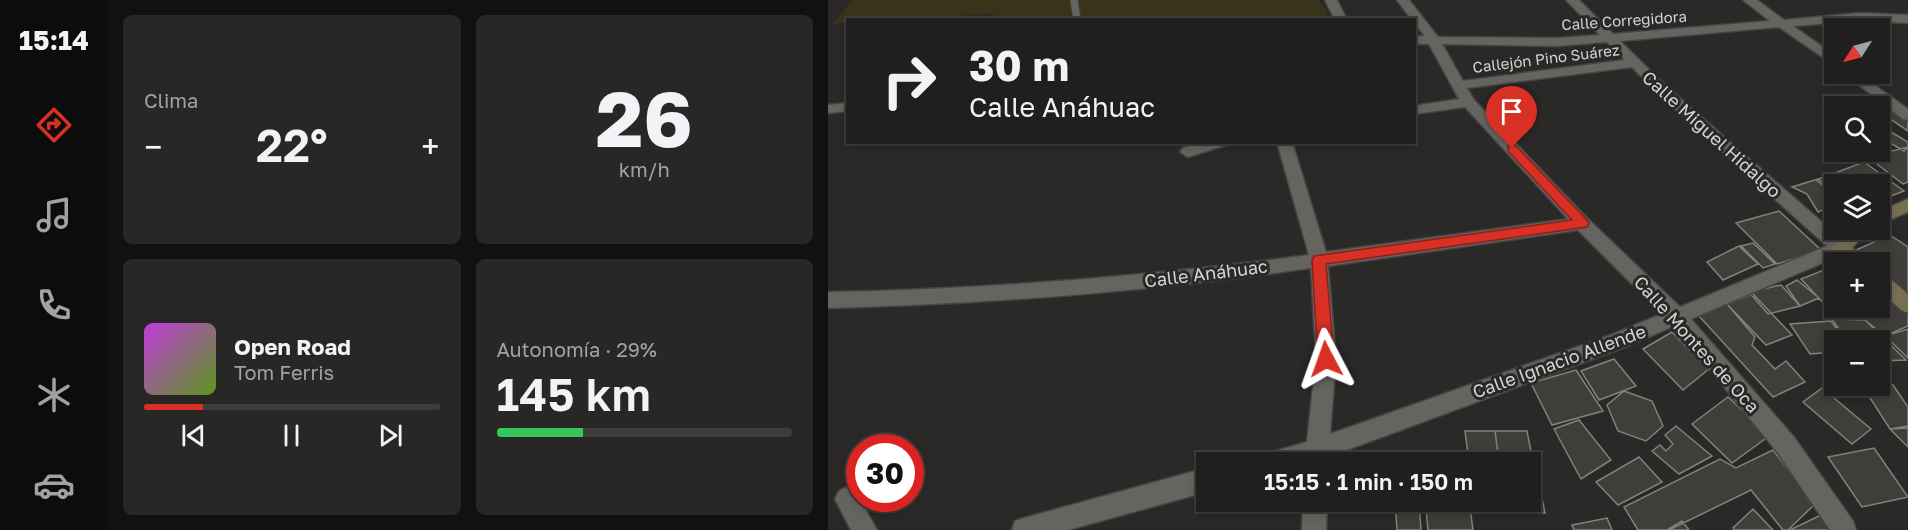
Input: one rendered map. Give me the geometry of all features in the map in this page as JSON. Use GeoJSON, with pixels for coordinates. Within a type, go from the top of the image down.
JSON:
{"type":"FeatureCollection","features":[{"type":"Feature","properties":{"kind":"main road"},"geometry":{"type":"LineString","coordinates":[[1890,213],[1908,205]]}},
{"type":"Feature","properties":{"kind":"main road"},"geometry":{"type":"LineString","coordinates":[[1840,248],[1849,240]]}},
{"type":"Feature","properties":{"kind":"main road","name":"Calle Miguel Hidalgo"},"geometry":{"type":"LineString","coordinates":[[1840,248],[1845,252]]}},
{"type":"Feature","properties":{"kind":"main road"},"geometry":{"type":"LineString","coordinates":[[1890,290],[1908,305]]}},
{"type":"Feature","properties":{"kind":"street"},"geometry":{"type":"LineString","coordinates":[[1331,0],[1340,18]]}},
{"type":"Feature","properties":{"kind":"street","name":"Calle Montes de Oca"},"geometry":{"type":"LineString","coordinates":[[1403,0],[1433,39],[1464,94],[1582,223],[1677,316],[1786,445],[1844,530]]}},
{"type":"Feature","properties":{"kind":"street","name":"Calle Miguel Hidalgo"},"geometry":{"type":"LineString","coordinates":[[1572,0],[1663,91],[1840,248]]}},
{"type":"Feature","properties":{"kind":"street"},"geometry":{"type":"LineString","coordinates":[[1749,0],[1824,54]]}},
{"type":"Feature","properties":{"kind":"street","name":"Calle Corregidora"},"geometry":{"type":"LineString","coordinates":[[1416,40],[1557,42],[1860,17],[1908,19]]}},
{"type":"Feature","properties":{"kind":"street","name":"Callejón Pino Suárez"},"geometry":{"type":"LineString","coordinates":[[1416,109],[1464,94],[1635,63]]}},
{"type":"Feature","properties":{"kind":"street"},"geometry":{"type":"LineString","coordinates":[[1865,84],[1908,116]]}},
{"type":"Feature","properties":{"kind":"street"},"geometry":{"type":"LineString","coordinates":[[828,110],[846,107]]}},
{"type":"Feature","properties":{"kind":"street"},"geometry":{"type":"LineString","coordinates":[[1188,152],[1214,144]]}},
{"type":"Feature","properties":{"kind":"street"},"geometry":{"type":"LineString","coordinates":[[1285,144],[1319,260],[1326,359],[1316,452]]}},
{"type":"Feature","properties":{"kind":"street","name":"Calle Anáhuac"},"geometry":{"type":"LineString","coordinates":[[828,300],[928,299],[1138,281],[1319,260],[1582,223]]}},
{"type":"Feature","properties":{"kind":"street","name":"Calle Ignacio Allende"},"geometry":{"type":"LineString","coordinates":[[1327,452],[1618,341],[1840,248]]}},
{"type":"Feature","properties":{"kind":"street"},"geometry":{"type":"LineString","coordinates":[[1024,530],[1196,483]]}},
{"type":"Feature","properties":{"kind":"street"},"geometry":{"type":"LineString","coordinates":[[855,512],[866,530]]}},
{"type":"Feature","properties":{"kind":"street"},"geometry":{"type":"LineString","coordinates":[[1314,530],[1315,512]]}},
{"type":"Feature","properties":{"kind":"lane"},"geometry":{"type":"LineString","coordinates":[[1074,0],[1077,18]]}},
{"type":"Feature","properties":{"kind":"shaded area"},"geometry":{"type":"Polygon","coordinates":[[[853,0],[1319,0],[1329,18],[994,18],[993,14],[921,18],[846,18],[846,23],[833,24],[853,0]]]}},
{"type":"Feature","properties":{"kind":"building"},"geometry":{"type":"Polygon","coordinates":[[[1890,110],[1908,121],[1908,131],[1890,119],[1890,110]]]}},
{"type":"Feature","properties":{"kind":"building"},"geometry":{"type":"Polygon","coordinates":[[[1890,131],[1908,142],[1908,147],[1904,151],[1890,143],[1890,131]]]}},
{"type":"Feature","properties":{"kind":"building"},"geometry":{"type":"Polygon","coordinates":[[[1908,147],[1908,182],[1903,184],[1874,162],[1890,162],[1890,152],[1908,147]]]}},
{"type":"Feature","properties":{"kind":"building"},"geometry":{"type":"Polygon","coordinates":[[[1864,162],[1881,174],[1832,174],[1864,162]]]}},
{"type":"Feature","properties":{"kind":"building"},"geometry":{"type":"Polygon","coordinates":[[[1824,177],[1824,186],[1816,180],[1824,177]]]}},
{"type":"Feature","properties":{"kind":"building"},"geometry":{"type":"Polygon","coordinates":[[[1818,179],[1824,184],[1824,209],[1818,212],[1807,194],[1792,187],[1818,179]]]}},
{"type":"Feature","properties":{"kind":"building"},"geometry":{"type":"Polygon","coordinates":[[[1890,181],[1904,191],[1890,196],[1890,181]]]}},
{"type":"Feature","properties":{"kind":"building"},"geometry":{"type":"Polygon","coordinates":[[[1779,211],[1821,250],[1777,264],[1736,223],[1779,211]]]}},
{"type":"Feature","properties":{"kind":"building"},"geometry":{"type":"Polygon","coordinates":[[[1890,235],[1908,247],[1908,295],[1890,279],[1890,252],[1858,252],[1856,250],[1879,240],[1890,240],[1890,235]]]}},
{"type":"Feature","properties":{"kind":"building"},"geometry":{"type":"Polygon","coordinates":[[[1753,243],[1775,264],[1763,268],[1741,246],[1753,243]]]}},
{"type":"Feature","properties":{"kind":"building"},"geometry":{"type":"Polygon","coordinates":[[[1739,246],[1758,264],[1723,280],[1707,262],[1739,246]]]}},
{"type":"Feature","properties":{"kind":"building"},"geometry":{"type":"Polygon","coordinates":[[[1824,270],[1824,304],[1801,279],[1824,270]]]}},
{"type":"Feature","properties":{"kind":"building"},"geometry":{"type":"Polygon","coordinates":[[[1797,280],[1819,298],[1800,306],[1786,286],[1797,280]]]}},
{"type":"Feature","properties":{"kind":"building"},"geometry":{"type":"Polygon","coordinates":[[[1781,285],[1800,306],[1768,314],[1749,292],[1781,285]]]}},
{"type":"Feature","properties":{"kind":"building"},"geometry":{"type":"Polygon","coordinates":[[[1753,294],[1792,335],[1766,345],[1727,304],[1753,294]]]}},
{"type":"Feature","properties":{"kind":"building"},"geometry":{"type":"Polygon","coordinates":[[[1890,298],[1908,313],[1908,326],[1890,334],[1890,330],[1878,330],[1862,318],[1890,318],[1890,298]]]}},
{"type":"Feature","properties":{"kind":"building"},"geometry":{"type":"Polygon","coordinates":[[[1727,304],[1755,337],[1752,345],[1775,369],[1786,361],[1805,382],[1773,397],[1699,316],[1727,304]]]}},
{"type":"Feature","properties":{"kind":"building"},"geometry":{"type":"Polygon","coordinates":[[[1832,319],[1865,320],[1875,330],[1839,330],[1832,319]]]}},
{"type":"Feature","properties":{"kind":"building"},"geometry":{"type":"Polygon","coordinates":[[[1831,321],[1838,330],[1824,330],[1824,353],[1810,354],[1790,324],[1831,321]]]}},
{"type":"Feature","properties":{"kind":"building"},"geometry":{"type":"Polygon","coordinates":[[[1908,329],[1908,358],[1890,341],[1890,334],[1908,329]]]}},
{"type":"Feature","properties":{"kind":"building"},"geometry":{"type":"Polygon","coordinates":[[[1672,332],[1709,369],[1683,390],[1643,349],[1672,332]]]}},
{"type":"Feature","properties":{"kind":"building"},"geometry":{"type":"Polygon","coordinates":[[[1890,344],[1906,360],[1890,361],[1890,344]]]}},
{"type":"Feature","properties":{"kind":"building"},"geometry":{"type":"Polygon","coordinates":[[[1614,359],[1636,386],[1599,400],[1581,371],[1614,359]]]}},
{"type":"Feature","properties":{"kind":"building"},"geometry":{"type":"Polygon","coordinates":[[[1576,370],[1603,411],[1552,425],[1531,383],[1576,370]]]}},
{"type":"Feature","properties":{"kind":"building"},"geometry":{"type":"Polygon","coordinates":[[[1890,385],[1893,385],[1908,407],[1908,428],[1890,429],[1869,396],[1890,396],[1890,385]]]}},
{"type":"Feature","properties":{"kind":"building"},"geometry":{"type":"Polygon","coordinates":[[[1822,388],[1824,396],[1832,396],[1871,429],[1852,444],[1803,402],[1822,388]]]}},
{"type":"Feature","properties":{"kind":"building"},"geometry":{"type":"Polygon","coordinates":[[[1624,391],[1652,401],[1663,426],[1646,441],[1618,431],[1607,405],[1624,391]]]}},
{"type":"Feature","properties":{"kind":"building"},"geometry":{"type":"Polygon","coordinates":[[[1728,397],[1769,436],[1732,463],[1692,424],[1728,397]]]}},
{"type":"Feature","properties":{"kind":"building"},"geometry":{"type":"Polygon","coordinates":[[[1579,420],[1611,460],[1581,479],[1554,429],[1579,420]]]}},
{"type":"Feature","properties":{"kind":"building"},"geometry":{"type":"Polygon","coordinates":[[[1676,426],[1712,456],[1679,474],[1652,451],[1660,445],[1666,451],[1673,444],[1665,435],[1676,426]]]}},
{"type":"Feature","properties":{"kind":"building"},"geometry":{"type":"Polygon","coordinates":[[[1908,426],[1908,447],[1890,429],[1908,426]]]}},
{"type":"Feature","properties":{"kind":"building"},"geometry":{"type":"Polygon","coordinates":[[[1465,431],[1495,431],[1498,452],[1468,452],[1465,431]]]}},
{"type":"Feature","properties":{"kind":"building"},"geometry":{"type":"Polygon","coordinates":[[[1495,431],[1527,431],[1531,452],[1498,452],[1495,431]]]}},
{"type":"Feature","properties":{"kind":"building"},"geometry":{"type":"Polygon","coordinates":[[[1874,448],[1908,497],[1862,507],[1828,457],[1874,448]]]}},
{"type":"Feature","properties":{"kind":"building"},"geometry":{"type":"Polygon","coordinates":[[[1773,450],[1815,504],[1788,530],[1783,530],[1751,490],[1669,530],[1638,530],[1624,507],[1720,459],[1736,468],[1773,450]]]}},
{"type":"Feature","properties":{"kind":"building"},"geometry":{"type":"Polygon","coordinates":[[[1639,457],[1662,482],[1618,505],[1596,482],[1639,457]]]}},
{"type":"Feature","properties":{"kind":"building"},"geometry":{"type":"Polygon","coordinates":[[[1541,493],[1545,513],[1500,513],[1541,512],[1541,493]]]}},
{"type":"Feature","properties":{"kind":"building"},"geometry":{"type":"Polygon","coordinates":[[[1753,509],[1773,530],[1734,530],[1733,528],[1753,509]]]}},
{"type":"Feature","properties":{"kind":"building"},"geometry":{"type":"Polygon","coordinates":[[[1396,512],[1420,512],[1421,530],[1397,530],[1396,512]]]}},
{"type":"Feature","properties":{"kind":"building"},"geometry":{"type":"Polygon","coordinates":[[[1426,512],[1471,512],[1473,530],[1428,530],[1426,512]]]}},
{"type":"Feature","properties":{"kind":"building"},"geometry":{"type":"Polygon","coordinates":[[[1823,514],[1834,530],[1790,530],[1823,514]]]}},
{"type":"Feature","properties":{"kind":"building"},"geometry":{"type":"Polygon","coordinates":[[[1607,518],[1612,530],[1574,530],[1572,525],[1607,518]]]}},
{"type":"Feature","properties":{"kind":"building"},"geometry":{"type":"Polygon","coordinates":[[[1682,521],[1689,530],[1667,530],[1682,521]]]}},
{"type":"Feature","properties":{"kind":"route"},"geometry":{"type":"LineString","coordinates":[[1326,359],[1319,260],[1582,223],[1512,148]]}}]}
